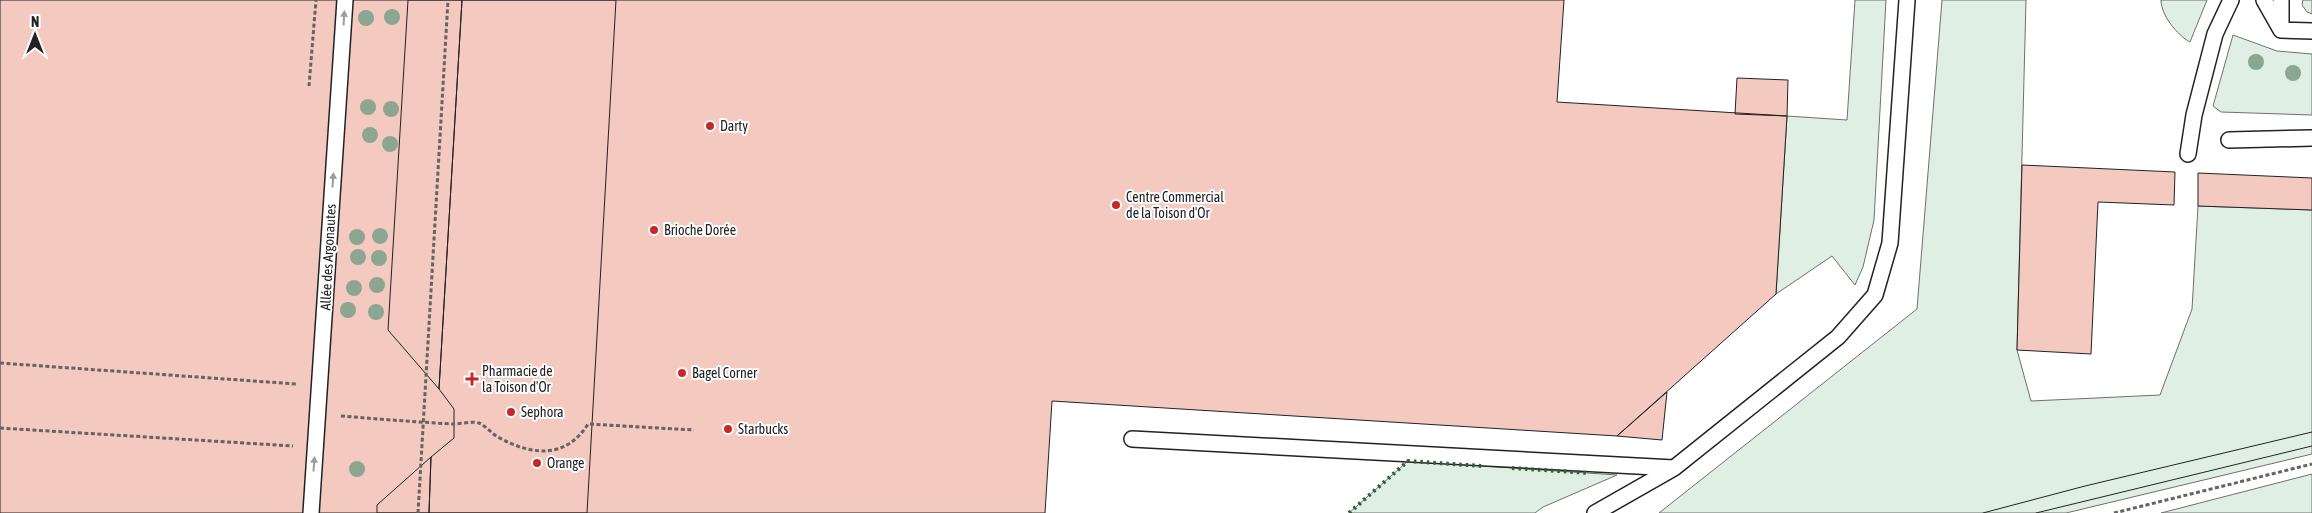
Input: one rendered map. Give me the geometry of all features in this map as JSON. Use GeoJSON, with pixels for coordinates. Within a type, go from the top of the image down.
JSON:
{"type":"FeatureCollection","features":[{"type":"Feature","properties":{"kind":"lane","name":"Allée des Argonautes"},"geometry":{"type":"LineString","coordinates":[[311,513],[345,0]]}},
{"type":"Feature","properties":{"kind":"lane"},"geometry":{"type":"LineString","coordinates":[[1595,513],[1674,468],[1838,337],[1875,295],[1890,243],[1907,0]]}},
{"type":"Feature","properties":{"kind":"lane"},"geometry":{"type":"LineString","coordinates":[[2188,154],[2194,115],[2215,34],[2231,0]]}},
{"type":"Feature","properties":{"kind":"lane"},"geometry":{"type":"LineString","coordinates":[[2264,0],[2280,30]]}},
{"type":"Feature","properties":{"kind":"lane"},"geometry":{"type":"LineString","coordinates":[[2280,30],[2281,0]]}},
{"type":"Feature","properties":{"kind":"lane"},"geometry":{"type":"LineString","coordinates":[[2280,30],[2312,31]]}},
{"type":"Feature","properties":{"kind":"lane"},"geometry":{"type":"LineString","coordinates":[[2229,140],[2312,138]]}},
{"type":"Feature","properties":{"kind":"lane"},"geometry":{"type":"LineString","coordinates":[[1132,439],[1674,468]]}},
{"type":"Feature","properties":{"kind":"path"},"geometry":{"type":"LineString","coordinates":[[309,86],[316,0]]}},
{"type":"Feature","properties":{"kind":"path"},"geometry":{"type":"LineString","coordinates":[[418,513],[448,0]]}},
{"type":"Feature","properties":{"kind":"path"},"geometry":{"type":"LineString","coordinates":[[0,364],[320,386]]}},
{"type":"Feature","properties":{"kind":"path"},"geometry":{"type":"LineString","coordinates":[[318,415],[424,422],[479,423],[496,437],[518,447],[540,451],[562,449],[579,438],[588,424],[694,430]]}},
{"type":"Feature","properties":{"kind":"path"},"geometry":{"type":"LineString","coordinates":[[0,428],[316,447]]}},
{"type":"Feature","properties":{"kind":"path"},"geometry":{"type":"LineString","coordinates":[[2114,513],[2312,464]]}},
{"type":"Feature","properties":{"kind":"green space"},"geometry":{"type":"Polygon","coordinates":[[[1855,0],[1886,0],[1874,220],[1863,267],[1855,285],[1832,256],[1776,294],[1787,116],[1847,120],[1855,0]]]}},
{"type":"Feature","properties":{"kind":"green space"},"geometry":{"type":"Polygon","coordinates":[[[1942,0],[2026,0],[2017,350],[2031,401],[2160,395],[2192,309],[2198,206],[2312,210],[2312,454],[2066,513],[1659,513],[1917,309],[1942,0]]]}},
{"type":"Feature","properties":{"kind":"green space"},"geometry":{"type":"Polygon","coordinates":[[[2161,0],[2207,0],[2190,42],[2180,35],[2171,24],[2164,12],[2161,0]]]}},
{"type":"Feature","properties":{"kind":"green space"},"geometry":{"type":"Polygon","coordinates":[[[2303,0],[2312,0],[2312,14],[2307,12],[2302,5],[2303,0]]]}},
{"type":"Feature","properties":{"kind":"green space"},"geometry":{"type":"Polygon","coordinates":[[[2233,35],[2277,51],[2312,54],[2312,115],[2221,112],[2213,106],[2233,35]]]}},
{"type":"Feature","properties":{"kind":"green space"},"geometry":{"type":"Polygon","coordinates":[[[1408,461],[1617,475],[1543,507],[1535,513],[1349,513],[1408,461]]]}},
{"type":"Feature","properties":{"kind":"green space"},"geometry":{"type":"Polygon","coordinates":[[[2312,474],[2312,513],[2161,513],[2312,474]]]}},
{"type":"Feature","properties":{"kind":"building"},"geometry":{"type":"Polygon","coordinates":[[[0,0],[616,0],[587,513],[0,513],[0,0]]]}},
{"type":"Feature","properties":{"kind":"building"},"geometry":{"type":"Polygon","coordinates":[[[408,0],[462,0],[439,389],[388,330],[408,0]]]}},
{"type":"Feature","properties":{"kind":"building","name":"Centre Commercial de la Toison d'Or"},"geometry":{"type":"Polygon","coordinates":[[[462,0],[1564,0],[1557,102],[1787,116],[1776,294],[1617,436],[1052,401],[1045,513],[429,513],[431,457],[454,438],[454,409],[439,389],[462,0]]]}},
{"type":"Feature","properties":{"kind":"building"},"geometry":{"type":"Polygon","coordinates":[[[1737,78],[1788,80],[1787,116],[1735,114],[1737,78]]]}},
{"type":"Feature","properties":{"kind":"building"},"geometry":{"type":"Polygon","coordinates":[[[2022,165],[2175,172],[2174,205],[2098,202],[2091,354],[2017,350],[2022,165]]]}},
{"type":"Feature","properties":{"kind":"building"},"geometry":{"type":"Polygon","coordinates":[[[2198,173],[2312,178],[2312,210],[2198,206],[2198,173]]]}},
{"type":"Feature","properties":{"kind":"building"},"geometry":{"type":"Polygon","coordinates":[[[1667,392],[1662,440],[1617,436],[1667,392]]]}},
{"type":"Feature","properties":{"kind":"building"},"geometry":{"type":"Polygon","coordinates":[[[431,457],[429,513],[377,513],[377,505],[431,457]]]}},
{"type":"Feature","properties":{"kind":"tram line"},"geometry":{"type":"LineString","coordinates":[[1983,513],[2085,486],[2312,432]]}},
{"type":"Feature","properties":{"kind":"tram line"},"geometry":{"type":"LineString","coordinates":[[2036,513],[2312,446]]}},
{"type":"Feature","properties":{"kind":"hedge"},"geometry":{"type":"LineString","coordinates":[[1349,513],[1408,461],[1482,466]]}},
{"type":"Feature","properties":{"kind":"hedge"},"geometry":{"type":"LineString","coordinates":[[1512,468],[1589,473]]}},
{"type":"Feature","properties":{"kind":"place","name":"Darty"},"geometry":{"type":"Point","coordinates":[710,126]}},
{"type":"Feature","properties":{"kind":"place","name":"Centre Commercial de la Toison d'Or"},"geometry":{"type":"Point","coordinates":[1116,205]}},
{"type":"Feature","properties":{"kind":"place","name":"Brioche Dorée"},"geometry":{"type":"Point","coordinates":[654,230]}},
{"type":"Feature","properties":{"kind":"place","name":"Bagel Corner"},"geometry":{"type":"Point","coordinates":[682,373]}},
{"type":"Feature","properties":{"kind":"place","name":"Pharmacie de la Toison d'Or"},"geometry":{"type":"Point","coordinates":[472,379]}},
{"type":"Feature","properties":{"kind":"place","name":"Sephora"},"geometry":{"type":"Point","coordinates":[511,412]}},
{"type":"Feature","properties":{"kind":"place","name":"Starbucks"},"geometry":{"type":"Point","coordinates":[728,429]}},
{"type":"Feature","properties":{"kind":"place","name":"Orange"},"geometry":{"type":"Point","coordinates":[537,463]}}]}
